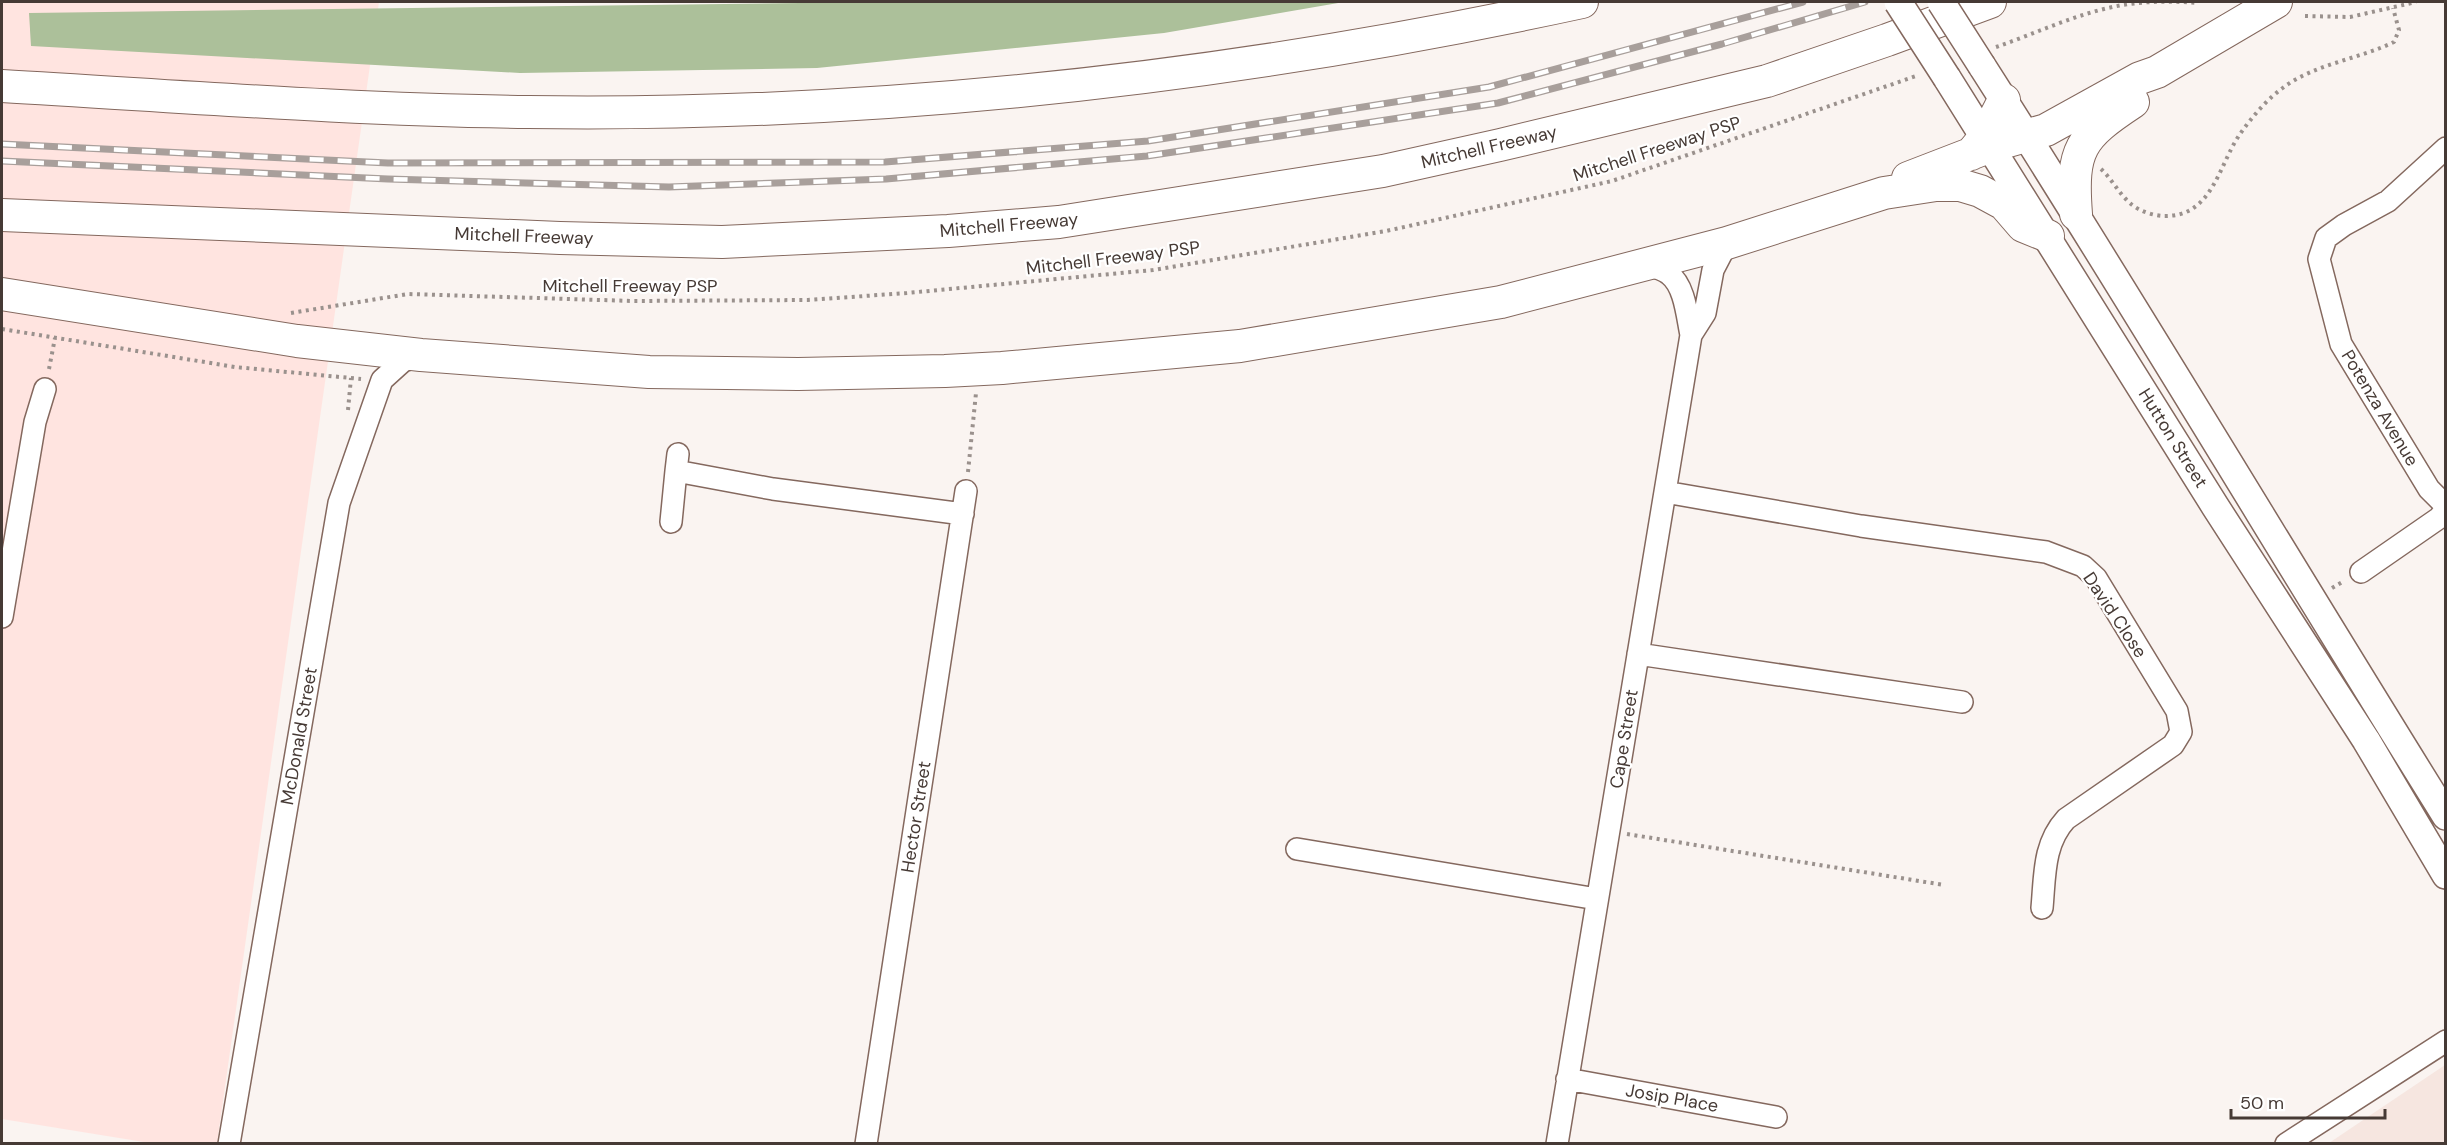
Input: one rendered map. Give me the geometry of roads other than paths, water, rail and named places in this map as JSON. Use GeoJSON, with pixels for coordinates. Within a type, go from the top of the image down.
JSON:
{"type":"FeatureCollection","features":[{"type":"Feature","properties":{"kind":"highway"},"geometry":{"type":"LineString","coordinates":[[2,86],[386,108],[529,112],[804,106],[1084,85],[1223,67],[1359,46],[1582,2]]}},
{"type":"Feature","properties":{"kind":"highway","name":"Mitchell Freeway"},"geometry":{"type":"LineString","coordinates":[[2,215],[560,238],[722,242],[948,231],[1059,222],[1383,171],[1500,146],[1767,81],[1990,2]]}},
{"type":"Feature","properties":{"kind":"highway"},"geometry":{"type":"LineString","coordinates":[[1884,193],[1904,179],[1981,137],[2026,135],[2046,130],[2140,78],[2157,72],[2276,2]]}},
{"type":"Feature","properties":{"kind":"highway"},"geometry":{"type":"LineString","coordinates":[[2076,214],[2074,182],[2077,159],[2086,140],[2098,125],[2148,92],[2157,72]]}},
{"type":"Feature","properties":{"kind":"highway"},"geometry":{"type":"LineString","coordinates":[[1981,137],[2004,100]]}},
{"type":"Feature","properties":{"kind":"highway"},"geometry":{"type":"LineString","coordinates":[[2,294],[297,341],[421,355],[649,372],[798,374],[1002,368],[1251,344],[1501,302],[1727,243],[1884,193],[1936,185],[1960,185],[1980,191],[2004,204],[2024,226],[2048,236]]}},
{"type":"Feature","properties":{"kind":"main road","name":"Hutton Street"},"geometry":{"type":"LineString","coordinates":[[1898,2],[1934,76],[1981,137],[2048,236],[2215,506],[2366,740],[2445,875]]}},
{"type":"Feature","properties":{"kind":"main road","name":"Hutton Street"},"geometry":{"type":"LineString","coordinates":[[1941,2],[1989,57],[2004,100],[2445,816]]}},
{"type":"Feature","properties":{"kind":"street","name":"Potenza Avenue"},"geometry":{"type":"LineString","coordinates":[[2361,572],[2439,518],[2445,508],[2429,489],[2341,344],[2319,259],[2326,238],[2344,225],[2388,201],[2445,148]]}},
{"type":"Feature","properties":{"kind":"street","name":"Cape Street"},"geometry":{"type":"LineString","coordinates":[[1691,335],[1705,313],[1713,270],[1727,243]]}},
{"type":"Feature","properties":{"kind":"street","name":"Cape Street"},"geometry":{"type":"LineString","coordinates":[[1557,1143],[1691,335],[1684,300],[1675,280],[1668,273],[1647,265]]}},
{"type":"Feature","properties":{"kind":"street","name":"McDonald Street"},"geometry":{"type":"LineString","coordinates":[[229,1143],[339,503],[382,380],[403,361],[421,355]]}},
{"type":"Feature","properties":{"kind":"street"},"geometry":{"type":"LineString","coordinates":[[2,616],[34,422],[45,389]]}},
{"type":"Feature","properties":{"kind":"street"},"geometry":{"type":"LineString","coordinates":[[671,522],[677,462],[773,489],[963,514]]}},
{"type":"Feature","properties":{"kind":"street","name":"Hector Street"},"geometry":{"type":"LineString","coordinates":[[866,1143],[966,491]]}},
{"type":"Feature","properties":{"kind":"street","name":"David Close"},"geometry":{"type":"LineString","coordinates":[[1665,492],[1861,526],[2046,552],[2083,566],[2096,578],[2177,711],[2181,732],[2173,744],[2066,819],[2056,830],[2048,848],[2042,908]]}},
{"type":"Feature","properties":{"kind":"street"},"geometry":{"type":"LineString","coordinates":[[1638,654],[1962,702]]}},
{"type":"Feature","properties":{"kind":"street"},"geometry":{"type":"LineString","coordinates":[[1297,849],[1597,899]]}},
{"type":"Feature","properties":{"kind":"street"},"geometry":{"type":"LineString","coordinates":[[2286,1143],[2445,1041]]}},
{"type":"Feature","properties":{"kind":"street","name":"Josip Place"},"geometry":{"type":"LineString","coordinates":[[1568,1079],[1776,1116]]}},
{"type":"Feature","properties":{"kind":"railway"},"geometry":{"type":"LineString","coordinates":[[2,144],[388,163],[885,162],[1148,141],[1489,87],[1803,2]]}},
{"type":"Feature","properties":{"kind":"railway"},"geometry":{"type":"LineString","coordinates":[[2,161],[388,179],[669,187],[886,179],[1147,156],[1498,103],[1722,44],[1865,2]]}}]}
